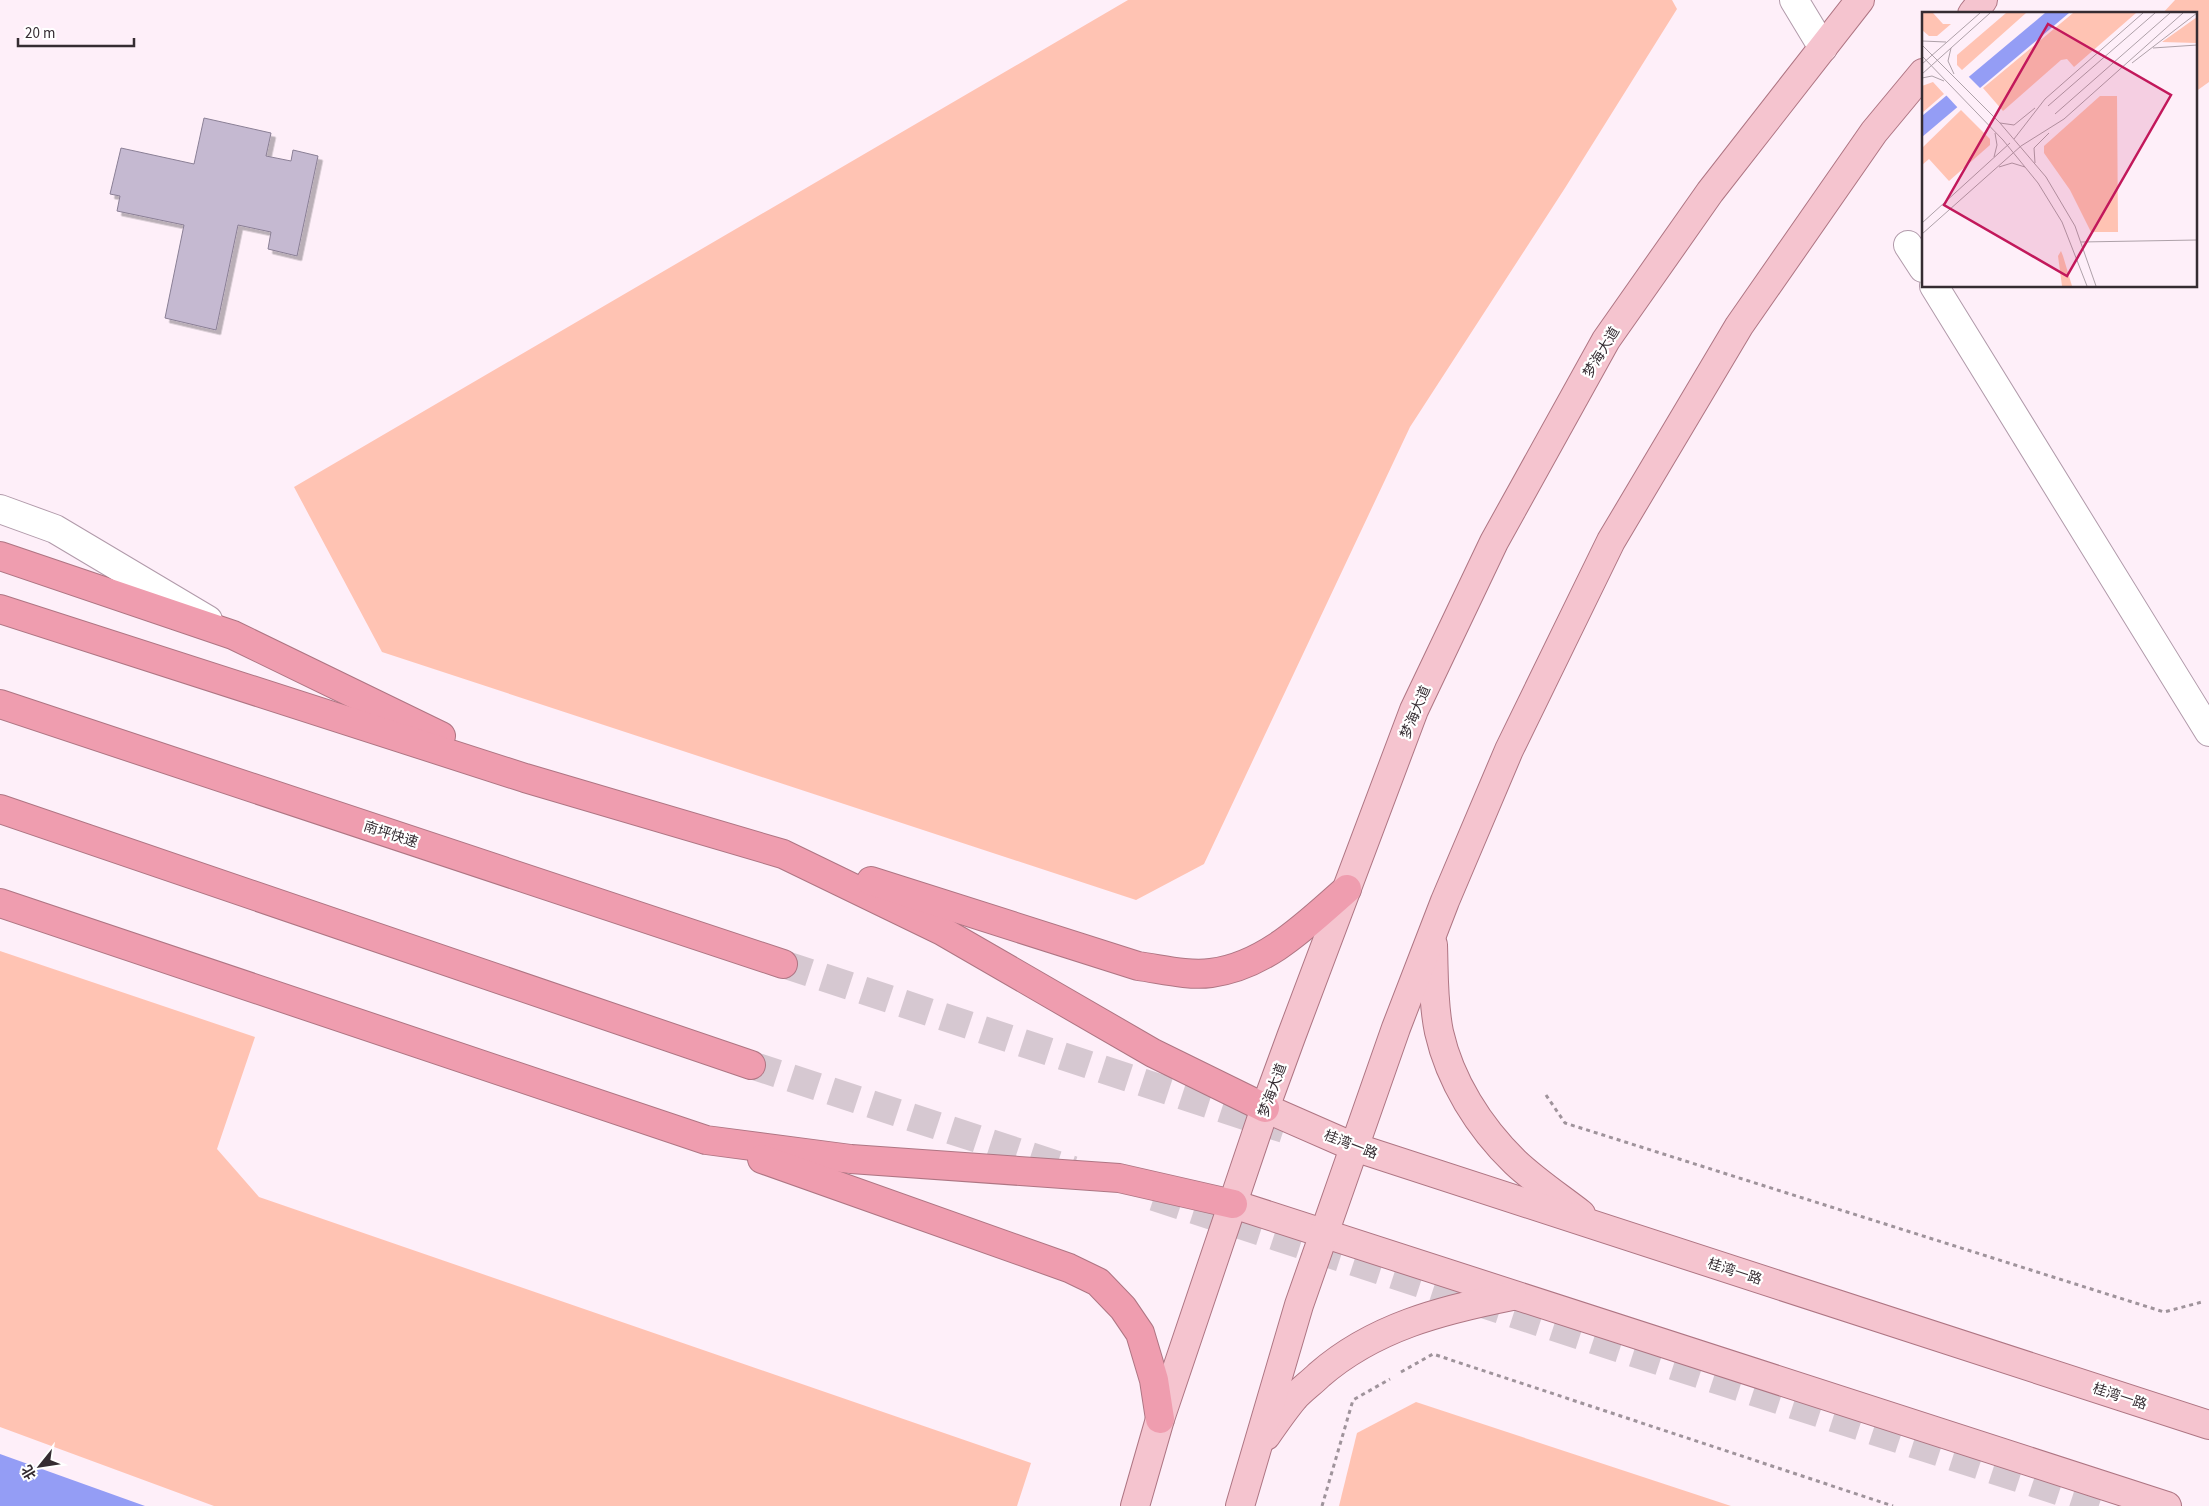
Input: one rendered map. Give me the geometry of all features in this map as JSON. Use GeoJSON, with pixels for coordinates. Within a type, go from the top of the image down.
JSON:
{"type":"FeatureCollection","features":[{"type":"Feature","properties":{"kind":"highway"},"geometry":{"type":"LineString","coordinates":[[0,556],[233,635],[525,778]]}},
{"type":"Feature","properties":{"kind":"highway"},"geometry":{"type":"LineString","coordinates":[[0,609],[525,778],[783,854],[1138,966],[1177,972],[1210,973],[1236,968],[1258,958],[1290,939],[1347,889]]}},
{"type":"Feature","properties":{"kind":"highway","name":"南坪快速"},"geometry":{"type":"LineString","coordinates":[[0,704],[783,964]]}},
{"type":"Feature","properties":{"kind":"highway"},"geometry":{"type":"LineString","coordinates":[[0,810],[751,1065]]}},
{"type":"Feature","properties":{"kind":"highway"},"geometry":{"type":"LineString","coordinates":[[783,854],[942,931],[1153,1053],[1265,1108]]}},
{"type":"Feature","properties":{"kind":"highway"},"geometry":{"type":"LineString","coordinates":[[0,902],[706,1140],[1069,1268],[1098,1282],[1123,1308],[1140,1333],[1154,1380],[1160,1419]]}},
{"type":"Feature","properties":{"kind":"highway"},"geometry":{"type":"LineString","coordinates":[[706,1140],[852,1159],[1119,1178],[1233,1204]]}},
{"type":"Feature","properties":{"kind":"main road","name":"梦海大道"},"geometry":{"type":"LineString","coordinates":[[1135,1506],[1160,1419],[1265,1108],[1414,710],[1494,542],[1612,332],[1710,192],[1860,0]]}},
{"type":"Feature","properties":{"kind":"main road"},"geometry":{"type":"LineString","coordinates":[[1974,12],[1983,0]]}},
{"type":"Feature","properties":{"kind":"main road"},"geometry":{"type":"LineString","coordinates":[[1240,1506],[1299,1304],[1396,1028],[1433,932],[1509,750],[1611,541],[1739,326],[1874,132],[1922,74]]}},
{"type":"Feature","properties":{"kind":"main road"},"geometry":{"type":"LineString","coordinates":[[1433,932],[1434,990],[1439,1031],[1449,1068],[1466,1099],[1488,1132],[1516,1162],[1596,1226]]}},
{"type":"Feature","properties":{"kind":"main road","name":"桂湾一路"},"geometry":{"type":"LineString","coordinates":[[1265,1108],[1354,1147],[2209,1425]]}},
{"type":"Feature","properties":{"kind":"main road"},"geometry":{"type":"LineString","coordinates":[[1233,1204],[2167,1506]]}},
{"type":"Feature","properties":{"kind":"main road"},"geometry":{"type":"LineString","coordinates":[[1255,1451],[1295,1397],[1338,1359],[1354,1349],[1412,1320],[1461,1306],[1514,1296]]}},
{"type":"Feature","properties":{"kind":"street"},"geometry":{"type":"LineString","coordinates":[[1794,0],[1823,48]]}},
{"type":"Feature","properties":{"kind":"street"},"geometry":{"type":"LineString","coordinates":[[1908,245],[1922,266]]}},
{"type":"Feature","properties":{"kind":"street"},"geometry":{"type":"LineString","coordinates":[[1935,288],[2209,732]]}},
{"type":"Feature","properties":{"kind":"street"},"geometry":{"type":"LineString","coordinates":[[0,509],[55,529],[233,635]]}},
{"type":"Feature","properties":{"kind":"path"},"geometry":{"type":"LineString","coordinates":[[1546,1094],[1565,1123],[2164,1312],[2202,1302]]}},
{"type":"Feature","properties":{"kind":"path"},"geometry":{"type":"LineString","coordinates":[[1401,1372],[1432,1354],[1893,1506]]}},
{"type":"Feature","properties":{"kind":"path"},"geometry":{"type":"LineString","coordinates":[[1322,1506],[1353,1400],[1390,1379]]}},
{"type":"Feature","properties":{"kind":"shaded area"},"geometry":{"type":"Polygon","coordinates":[[[1128,0],[1672,0],[1677,9],[1565,188],[1410,427],[1204,864],[1136,900],[382,652],[294,487],[1128,0]]]}},
{"type":"Feature","properties":{"kind":"shaded area"},"geometry":{"type":"Polygon","coordinates":[[[2175,0],[2209,0],[2209,82],[2196,91],[2196,12],[2164,12],[2175,0]]]}},
{"type":"Feature","properties":{"kind":"shaded area"},"geometry":{"type":"Polygon","coordinates":[[[0,951],[255,1037],[217,1149],[259,1197],[1031,1463],[1017,1506],[214,1506],[0,1427],[0,951]]]}},
{"type":"Feature","properties":{"kind":"shaded area"},"geometry":{"type":"Polygon","coordinates":[[[1416,1402],[1731,1506],[1339,1506],[1357,1433],[1416,1402]]]}},
{"type":"Feature","properties":{"kind":"water"},"geometry":{"type":"Polygon","coordinates":[[[0,1454],[145,1506],[0,1506],[0,1454]]]}},
{"type":"Feature","properties":{"kind":"building"},"geometry":{"type":"Polygon","coordinates":[[[204,118],[271,133],[266,156],[291,161],[293,150],[318,156],[297,256],[268,249],[271,232],[238,225],[216,330],[165,318],[184,225],[117,211],[120,196],[110,194],[121,148],[194,164],[204,118]]]}},
{"type":"Feature","properties":{"kind":"tunnel"},"geometry":{"type":"LineString","coordinates":[[783,964],[1284,1129]]}},
{"type":"Feature","properties":{"kind":"tunnel"},"geometry":{"type":"LineString","coordinates":[[751,1065],[1073,1170]]}},
{"type":"Feature","properties":{"kind":"tunnel"},"geometry":{"type":"LineString","coordinates":[[1154,1197],[2104,1506]]}}]}
